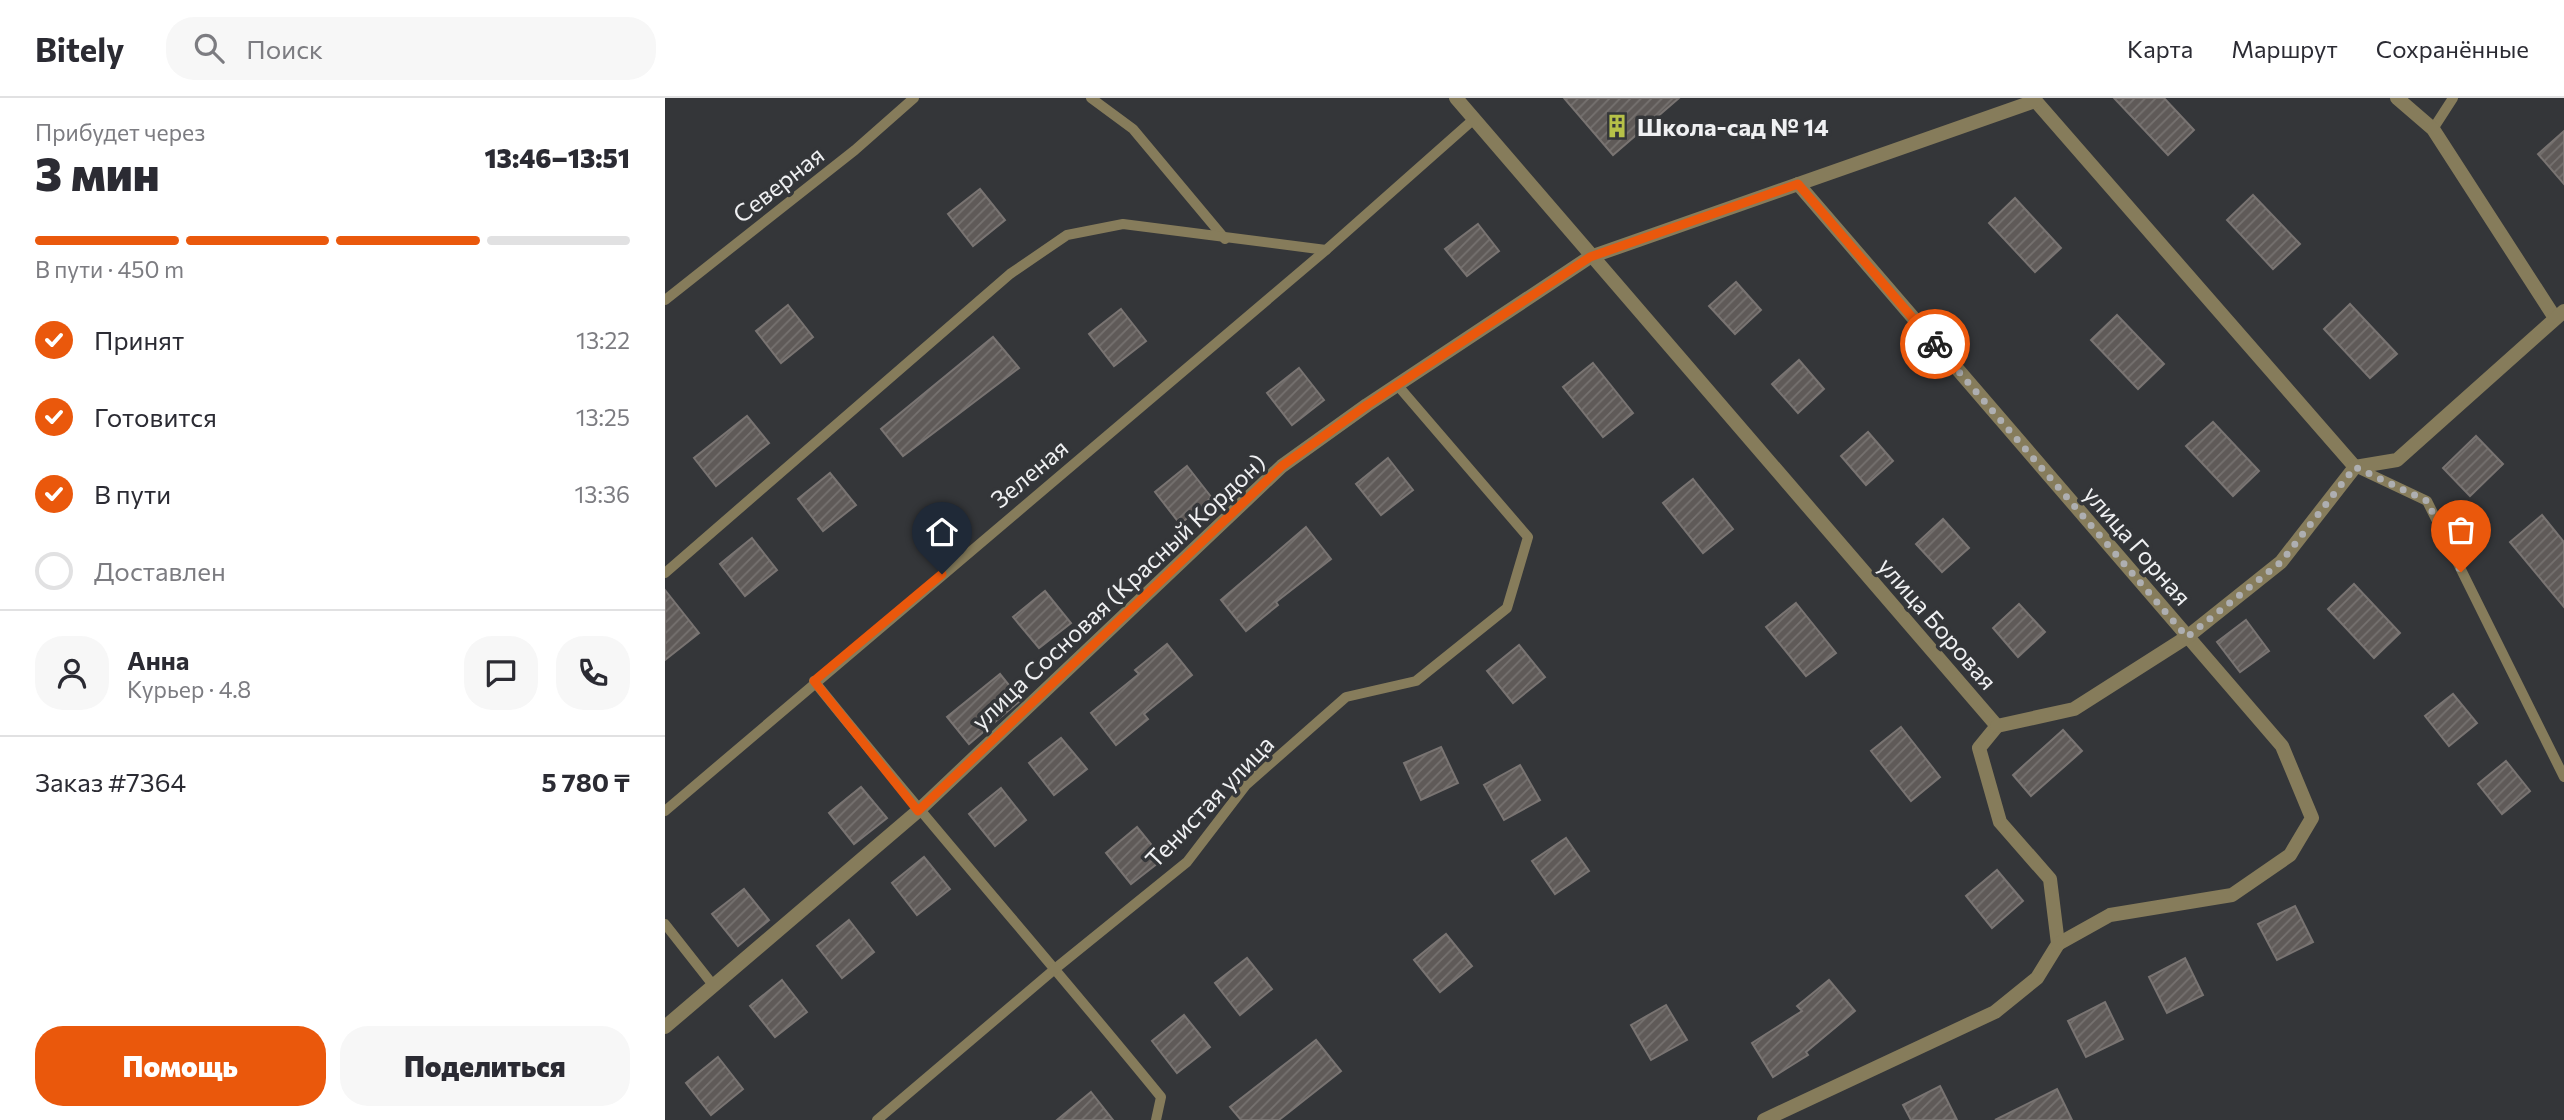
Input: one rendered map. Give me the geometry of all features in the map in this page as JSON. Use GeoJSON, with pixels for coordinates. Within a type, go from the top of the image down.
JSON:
{"type":"FeatureCollection","features":[{"type":"Feature","properties":{"kind":"street","name":"улица Боровая"},"geometry":{"type":"LineString","coordinates":[[1456,98],[1590,257],[1997,726],[1979,748],[2000,822],[2050,879],[2058,944]]}},
{"type":"Feature","properties":{"kind":"street"},"geometry":{"type":"LineString","coordinates":[[1997,726],[2074,709],[2187,637],[2281,562],[2355,467],[2397,460],[2559,315],[2433,129],[2397,98]]}},
{"type":"Feature","properties":{"kind":"street"},"geometry":{"type":"LineString","coordinates":[[2034,100],[2355,467]]}},
{"type":"Feature","properties":{"kind":"street","name":"улица Сосновая (Красный Кордон)"},"geometry":{"type":"LineString","coordinates":[[665,1027],[918,811],[1282,466],[1367,405],[1399,387],[1590,257],[2034,100]]}},
{"type":"Feature","properties":{"kind":"street","name":"улица Горная"},"geometry":{"type":"LineString","coordinates":[[1798,184],[2282,746],[2312,818],[2290,855],[2232,895],[2110,915],[2058,944]]}},
{"type":"Feature","properties":{"kind":"street"},"geometry":{"type":"LineString","coordinates":[[1763,1120],[1995,1012],[2037,978],[2058,944]]}},
{"type":"Feature","properties":{"kind":"lane","name":"Северная"},"geometry":{"type":"LineString","coordinates":[[665,300],[855,150],[914,98]]}},
{"type":"Feature","properties":{"kind":"lane"},"geometry":{"type":"LineString","coordinates":[[1091,98],[1133,129],[1225,239]]}},
{"type":"Feature","properties":{"kind":"lane"},"geometry":{"type":"LineString","coordinates":[[2433,129],[2453,98]]}},
{"type":"Feature","properties":{"kind":"lane","name":"Зеленая"},"geometry":{"type":"LineString","coordinates":[[665,811],[814,681],[1326,250],[1474,119]]}},
{"type":"Feature","properties":{"kind":"lane"},"geometry":{"type":"LineString","coordinates":[[665,573],[1010,274],[1067,235],[1123,224],[1326,250]]}},
{"type":"Feature","properties":{"kind":"lane","name":"Тенистая улица"},"geometry":{"type":"LineString","coordinates":[[877,1120],[1056,968],[1187,862],[1246,785],[1346,697],[1416,681],[1507,608],[1528,537],[1399,387]]}},
{"type":"Feature","properties":{"kind":"lane"},"geometry":{"type":"LineString","coordinates":[[2355,467],[2427,501],[2564,777]]}},
{"type":"Feature","properties":{"kind":"lane"},"geometry":{"type":"LineString","coordinates":[[814,681],[918,811],[1056,968],[1161,1097],[1156,1120]]}},
{"type":"Feature","properties":{"kind":"lane"},"geometry":{"type":"LineString","coordinates":[[665,924],[713,985]]}},
{"type":"Feature","properties":{"kind":"building","name":"Школа-сад № 14"},"geometry":{"type":"Polygon","coordinates":[[[1564,98],[1679,98],[1613,155],[1564,98]]]}},
{"type":"Feature","properties":{"kind":"building"},"geometry":{"type":"Polygon","coordinates":[[[2114,98],[2164,98],[2194,130],[2168,155],[2114,98]]]}},
{"type":"Feature","properties":{"kind":"building"},"geometry":{"type":"Polygon","coordinates":[[[2564,131],[2564,184],[2538,154],[2564,131]]]}},
{"type":"Feature","properties":{"kind":"building"},"geometry":{"type":"Polygon","coordinates":[[[980,189],[1005,220],[973,246],[948,214],[980,189]]]}},
{"type":"Feature","properties":{"kind":"building"},"geometry":{"type":"Polygon","coordinates":[[[2253,195],[2300,244],[2273,269],[2227,220],[2253,195]]]}},
{"type":"Feature","properties":{"kind":"building"},"geometry":{"type":"Polygon","coordinates":[[[2015,198],[2061,248],[2035,272],[1989,223],[2015,198]]]}},
{"type":"Feature","properties":{"kind":"building"},"geometry":{"type":"Polygon","coordinates":[[[1478,224],[1499,251],[1467,276],[1445,249],[1478,224]]]}},
{"type":"Feature","properties":{"kind":"building"},"geometry":{"type":"Polygon","coordinates":[[[1736,282],[1761,310],[1735,334],[1709,306],[1736,282]]]}},
{"type":"Feature","properties":{"kind":"building"},"geometry":{"type":"Polygon","coordinates":[[[2350,304],[2397,354],[2370,378],[2324,329],[2350,304]]]}},
{"type":"Feature","properties":{"kind":"building"},"geometry":{"type":"Polygon","coordinates":[[[788,305],[813,337],[781,363],[756,331],[788,305]]]}},
{"type":"Feature","properties":{"kind":"building"},"geometry":{"type":"Polygon","coordinates":[[[1121,309],[1146,341],[1114,366],[1089,334],[1121,309]]]}},
{"type":"Feature","properties":{"kind":"building"},"geometry":{"type":"Polygon","coordinates":[[[2117,315],[2164,364],[2138,389],[2091,340],[2117,315]]]}},
{"type":"Feature","properties":{"kind":"building"},"geometry":{"type":"Polygon","coordinates":[[[993,337],[1019,368],[903,456],[881,429],[993,337]]]}},
{"type":"Feature","properties":{"kind":"building"},"geometry":{"type":"Polygon","coordinates":[[[1799,360],[1824,389],[1798,413],[1772,384],[1799,360]]]}},
{"type":"Feature","properties":{"kind":"building"},"geometry":{"type":"Polygon","coordinates":[[[1593,363],[1633,413],[1603,437],[1563,387],[1593,363]]]}},
{"type":"Feature","properties":{"kind":"building"},"geometry":{"type":"Polygon","coordinates":[[[1299,368],[1324,400],[1292,425],[1267,393],[1299,368]]]}},
{"type":"Feature","properties":{"kind":"building"},"geometry":{"type":"Polygon","coordinates":[[[747,416],[769,443],[716,486],[694,458],[747,416]]]}},
{"type":"Feature","properties":{"kind":"building"},"geometry":{"type":"Polygon","coordinates":[[[2213,422],[2259,471],[2233,496],[2186,446],[2213,422]]]}},
{"type":"Feature","properties":{"kind":"building"},"geometry":{"type":"Polygon","coordinates":[[[1868,432],[1893,461],[1866,485],[1841,456],[1868,432]]]}},
{"type":"Feature","properties":{"kind":"building"},"geometry":{"type":"Polygon","coordinates":[[[2476,436],[2503,464],[2470,496],[2443,468],[2476,436]]]}},
{"type":"Feature","properties":{"kind":"building"},"geometry":{"type":"Polygon","coordinates":[[[1388,458],[1413,490],[1381,515],[1356,484],[1388,458]]]}},
{"type":"Feature","properties":{"kind":"building"},"geometry":{"type":"Polygon","coordinates":[[[1187,466],[1212,498],[1180,524],[1155,492],[1187,466]]]}},
{"type":"Feature","properties":{"kind":"building"},"geometry":{"type":"Polygon","coordinates":[[[830,473],[856,505],[823,531],[798,499],[830,473]]]}},
{"type":"Feature","properties":{"kind":"building"},"geometry":{"type":"Polygon","coordinates":[[[1693,479],[1733,529],[1703,553],[1663,503],[1693,479]]]}},
{"type":"Feature","properties":{"kind":"building"},"geometry":{"type":"Polygon","coordinates":[[[2542,515],[2564,542],[2564,607],[2510,542],[2542,515]]]}},
{"type":"Feature","properties":{"kind":"building"},"geometry":{"type":"Polygon","coordinates":[[[1943,519],[1969,548],[1942,572],[1916,544],[1943,519]]]}},
{"type":"Feature","properties":{"kind":"building"},"geometry":{"type":"Polygon","coordinates":[[[1306,527],[1331,559],[1276,602],[1278,605],[1246,631],[1221,600],[1306,527]]]}},
{"type":"Feature","properties":{"kind":"building"},"geometry":{"type":"Polygon","coordinates":[[[752,538],[777,570],[745,596],[720,564],[752,538]]]}},
{"type":"Feature","properties":{"kind":"building"},"geometry":{"type":"Polygon","coordinates":[[[2354,584],[2400,633],[2374,658],[2328,609],[2354,584]]]}},
{"type":"Feature","properties":{"kind":"building"},"geometry":{"type":"Polygon","coordinates":[[[665,590],[699,633],[665,660],[665,590]]]}},
{"type":"Feature","properties":{"kind":"building"},"geometry":{"type":"Polygon","coordinates":[[[1045,591],[1071,623],[1039,648],[1013,617],[1045,591]]]}},
{"type":"Feature","properties":{"kind":"building"},"geometry":{"type":"Polygon","coordinates":[[[1796,603],[1836,653],[1806,676],[1766,627],[1796,603]]]}},
{"type":"Feature","properties":{"kind":"building"},"geometry":{"type":"Polygon","coordinates":[[[2019,604],[2045,632],[2018,657],[1993,628],[2019,604]]]}},
{"type":"Feature","properties":{"kind":"building"},"geometry":{"type":"Polygon","coordinates":[[[2246,620],[2269,651],[2240,672],[2217,642],[2246,620]]]}},
{"type":"Feature","properties":{"kind":"building"},"geometry":{"type":"Polygon","coordinates":[[[1167,644],[1192,675],[1144,714],[1148,719],[1116,745],[1091,713],[1139,674],[1135,670],[1167,644]]]}},
{"type":"Feature","properties":{"kind":"building"},"geometry":{"type":"Polygon","coordinates":[[[1519,645],[1545,677],[1513,703],[1487,671],[1519,645]]]}},
{"type":"Feature","properties":{"kind":"building"},"geometry":{"type":"Polygon","coordinates":[[[1000,674],[1021,700],[969,744],[947,717],[1000,674]]]}},
{"type":"Feature","properties":{"kind":"building"},"geometry":{"type":"Polygon","coordinates":[[[2453,694],[2477,723],[2449,746],[2425,716],[2453,694]]]}},
{"type":"Feature","properties":{"kind":"building"},"geometry":{"type":"Polygon","coordinates":[[[1901,727],[1940,777],[1911,801],[1871,751],[1901,727]]]}},
{"type":"Feature","properties":{"kind":"building"},"geometry":{"type":"Polygon","coordinates":[[[2063,730],[2082,751],[2031,796],[2013,775],[2063,730]]]}},
{"type":"Feature","properties":{"kind":"building"},"geometry":{"type":"Polygon","coordinates":[[[1061,738],[1087,769],[1054,795],[1029,763],[1061,738]]]}},
{"type":"Feature","properties":{"kind":"building"},"geometry":{"type":"Polygon","coordinates":[[[1441,747],[1458,783],[1421,800],[1404,763],[1441,747]]]}},
{"type":"Feature","properties":{"kind":"building"},"geometry":{"type":"Polygon","coordinates":[[[2506,761],[2530,791],[2502,814],[2478,784],[2506,761]]]}},
{"type":"Feature","properties":{"kind":"building"},"geometry":{"type":"Polygon","coordinates":[[[1520,765],[1540,800],[1504,820],[1484,785],[1520,765]]]}},
{"type":"Feature","properties":{"kind":"building"},"geometry":{"type":"Polygon","coordinates":[[[861,787],[887,818],[854,844],[829,813],[861,787]]]}},
{"type":"Feature","properties":{"kind":"building"},"geometry":{"type":"Polygon","coordinates":[[[1001,788],[1026,820],[995,846],[969,814],[1001,788]]]}},
{"type":"Feature","properties":{"kind":"building"},"geometry":{"type":"Polygon","coordinates":[[[1137,827],[1163,859],[1131,884],[1106,853],[1137,827]]]}},
{"type":"Feature","properties":{"kind":"building"},"geometry":{"type":"Polygon","coordinates":[[[1566,838],[1589,871],[1555,894],[1532,861],[1566,838]]]}},
{"type":"Feature","properties":{"kind":"building"},"geometry":{"type":"Polygon","coordinates":[[[924,857],[950,889],[917,915],[892,883],[924,857]]]}},
{"type":"Feature","properties":{"kind":"building"},"geometry":{"type":"Polygon","coordinates":[[[1997,870],[2023,901],[1992,928],[1966,896],[1997,870]]]}},
{"type":"Feature","properties":{"kind":"building"},"geometry":{"type":"Polygon","coordinates":[[[744,889],[769,920],[738,946],[712,914],[744,889]]]}},
{"type":"Feature","properties":{"kind":"building"},"geometry":{"type":"Polygon","coordinates":[[[2295,906],[2313,942],[2277,960],[2258,924],[2295,906]]]}},
{"type":"Feature","properties":{"kind":"building"},"geometry":{"type":"Polygon","coordinates":[[[849,920],[874,952],[842,978],[817,946],[849,920]]]}},
{"type":"Feature","properties":{"kind":"building"},"geometry":{"type":"Polygon","coordinates":[[[1446,934],[1472,966],[1440,992],[1414,960],[1446,934]]]}},
{"type":"Feature","properties":{"kind":"building"},"geometry":{"type":"Polygon","coordinates":[[[1247,958],[1272,989],[1240,1015],[1215,983],[1247,958]]]}},
{"type":"Feature","properties":{"kind":"building"},"geometry":{"type":"Polygon","coordinates":[[[2185,958],[2203,995],[2167,1013],[2149,977],[2185,958]]]}},
{"type":"Feature","properties":{"kind":"building"},"geometry":{"type":"Polygon","coordinates":[[[782,980],[807,1012],[775,1037],[750,1006],[782,980]]]}},
{"type":"Feature","properties":{"kind":"building"},"geometry":{"type":"Polygon","coordinates":[[[1829,980],[1855,1011],[1806,1052],[1808,1055],[1773,1077],[1752,1043],[1802,1011],[1797,1006],[1829,980]]]}},
{"type":"Feature","properties":{"kind":"building"},"geometry":{"type":"Polygon","coordinates":[[[2105,1002],[2123,1039],[2086,1057],[2068,1021],[2105,1002]]]}},
{"type":"Feature","properties":{"kind":"building"},"geometry":{"type":"Polygon","coordinates":[[[1666,1005],[1687,1040],[1651,1060],[1631,1025],[1666,1005]]]}},
{"type":"Feature","properties":{"kind":"building"},"geometry":{"type":"Polygon","coordinates":[[[1184,1015],[1210,1047],[1177,1073],[1152,1041],[1184,1015]]]}},
{"type":"Feature","properties":{"kind":"building"},"geometry":{"type":"Polygon","coordinates":[[[1316,1040],[1341,1071],[1279,1120],[1241,1120],[1230,1107],[1316,1040]]]}},
{"type":"Feature","properties":{"kind":"building"},"geometry":{"type":"Polygon","coordinates":[[[718,1057],[743,1089],[711,1115],[686,1083],[718,1057]]]}},
{"type":"Feature","properties":{"kind":"building"},"geometry":{"type":"Polygon","coordinates":[[[1940,1086],[1957,1120],[1911,1120],[1903,1105],[1940,1086]]]}},
{"type":"Feature","properties":{"kind":"building"},"geometry":{"type":"Polygon","coordinates":[[[2057,1089],[2072,1120],[1995,1120],[2057,1089]]]}},
{"type":"Feature","properties":{"kind":"building"},"geometry":{"type":"Polygon","coordinates":[[[1091,1092],[1113,1120],[1057,1120],[1091,1092]]]}},
{"type":"Feature","properties":{"kind":"way so far"},"geometry":{"type":"LineString","coordinates":[[1935,344],[2187,637],[2281,562],[2355,467],[2427,501],[2461,572]]}},
{"type":"Feature","properties":{"kind":"place","name":"Школа-сад № 14"},"geometry":{"type":"Point","coordinates":[1617,126]}},
{"type":"Feature","properties":{"kind":"route"},"geometry":{"type":"LineString","coordinates":[[942,574],[814,681],[918,811],[1282,466],[1367,405],[1399,387],[1590,257],[1798,184],[1935,344]]}}]}
